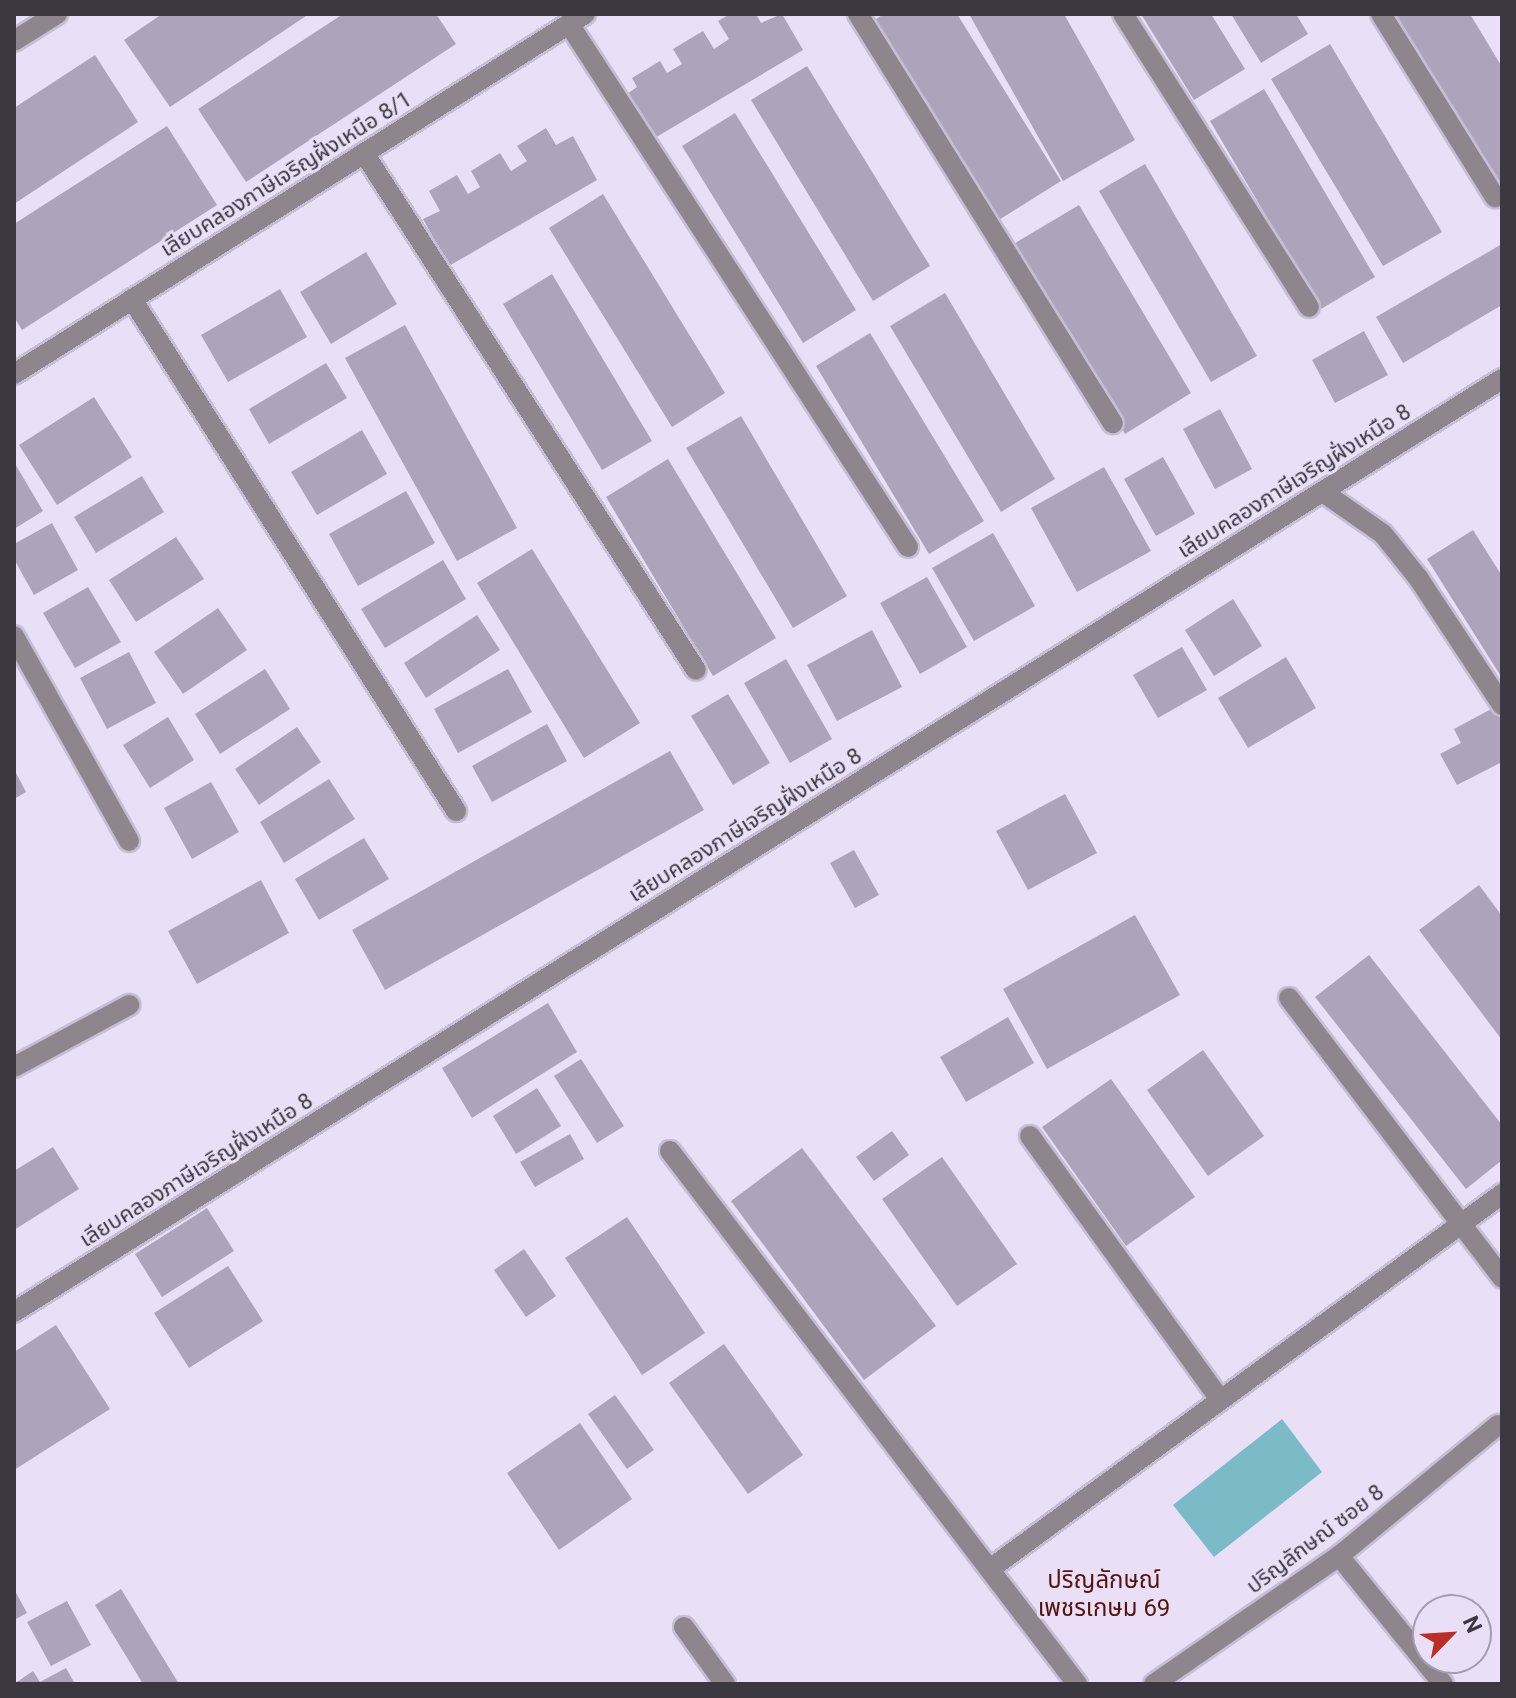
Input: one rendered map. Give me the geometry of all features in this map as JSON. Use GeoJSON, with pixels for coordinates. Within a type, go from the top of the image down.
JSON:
{"type":"FeatureCollection","features":[{"type":"Feature","properties":{"kind":"street"},"geometry":{"type":"LineString","coordinates":[[14,41],[57,14]]}},
{"type":"Feature","properties":{"kind":"street"},"geometry":{"type":"LineString","coordinates":[[858,14],[1113,423]]}},
{"type":"Feature","properties":{"kind":"street"},"geometry":{"type":"LineString","coordinates":[[1123,14],[1309,307]]}},
{"type":"Feature","properties":{"kind":"street"},"geometry":{"type":"LineString","coordinates":[[1381,14],[1495,197]]}},
{"type":"Feature","properties":{"kind":"street"},"geometry":{"type":"LineString","coordinates":[[577,19],[908,547]]}},
{"type":"Feature","properties":{"kind":"street","name":"เลียบคลองภาษีเจริญฝั่งเหนือ 8/1"},"geometry":{"type":"LineString","coordinates":[[14,374],[577,19]]}},
{"type":"Feature","properties":{"kind":"street"},"geometry":{"type":"LineString","coordinates":[[364,153],[696,670]]}},
{"type":"Feature","properties":{"kind":"street"},"geometry":{"type":"LineString","coordinates":[[132,299],[456,811]]}},
{"type":"Feature","properties":{"kind":"street","name":"เลียบคลองภาษีเจริญฝั่งเหนือ 8"},"geometry":{"type":"LineString","coordinates":[[14,1312],[1502,379]]}},
{"type":"Feature","properties":{"kind":"street"},"geometry":{"type":"LineString","coordinates":[[1323,492],[1383,534],[1419,579],[1502,705]]}},
{"type":"Feature","properties":{"kind":"street"},"geometry":{"type":"LineString","coordinates":[[14,636],[129,841]]}},
{"type":"Feature","properties":{"kind":"street"},"geometry":{"type":"LineString","coordinates":[[1289,998],[1502,1278]]}},
{"type":"Feature","properties":{"kind":"street"},"geometry":{"type":"LineString","coordinates":[[14,1067],[129,1005]]}},
{"type":"Feature","properties":{"kind":"street"},"geometry":{"type":"LineString","coordinates":[[1030,1136],[1220,1399]]}},
{"type":"Feature","properties":{"kind":"street"},"geometry":{"type":"LineString","coordinates":[[670,1151],[990,1569],[1073,1683]]}},
{"type":"Feature","properties":{"kind":"street"},"geometry":{"type":"LineString","coordinates":[[990,1569],[1502,1194]]}},
{"type":"Feature","properties":{"kind":"street","name":"ปริญลักษณ์ ซอย 8"},"geometry":{"type":"LineString","coordinates":[[1154,1684],[1339,1556],[1498,1425]]}},
{"type":"Feature","properties":{"kind":"street"},"geometry":{"type":"LineString","coordinates":[[1339,1556],[1443,1684]]}},
{"type":"Feature","properties":{"kind":"street"},"geometry":{"type":"LineString","coordinates":[[684,1627],[725,1684]]}},
{"type":"Feature","properties":{"kind":"shaded area"},"geometry":{"type":"Polygon","coordinates":[[[1282,1419],[1322,1472],[1214,1557],[1173,1505],[1282,1419]]]}},
{"type":"Feature","properties":{"kind":"building"},"geometry":{"type":"Polygon","coordinates":[[[162,14],[309,14],[170,107],[124,40],[162,14]]]}},
{"type":"Feature","properties":{"kind":"building"},"geometry":{"type":"Polygon","coordinates":[[[343,14],[436,14],[456,44],[246,182],[198,109],[343,14]]]}},
{"type":"Feature","properties":{"kind":"building"},"geometry":{"type":"Polygon","coordinates":[[[730,14],[756,14],[761,23],[782,14],[803,50],[653,139],[627,94],[637,87],[632,78],[660,61],[667,73],[682,64],[673,49],[703,31],[714,49],[729,39],[718,21],[730,14]]]}},
{"type":"Feature","properties":{"kind":"building"},"geometry":{"type":"Polygon","coordinates":[[[884,14],[957,14],[1061,181],[997,221],[873,21],[884,14]]]}},
{"type":"Feature","properties":{"kind":"building"},"geometry":{"type":"Polygon","coordinates":[[[969,14],[1064,14],[1135,140],[1063,181],[969,14]]]}},
{"type":"Feature","properties":{"kind":"building"},"geometry":{"type":"Polygon","coordinates":[[[1141,14],[1211,14],[1245,69],[1194,100],[1141,14]]]}},
{"type":"Feature","properties":{"kind":"building"},"geometry":{"type":"Polygon","coordinates":[[[1231,14],[1296,14],[1308,34],[1261,63],[1231,14]]]}},
{"type":"Feature","properties":{"kind":"building"},"geometry":{"type":"Polygon","coordinates":[[[1396,14],[1470,14],[1502,67],[1502,179],[1497,182],[1396,14]]]}},
{"type":"Feature","properties":{"kind":"building"},"geometry":{"type":"Polygon","coordinates":[[[1330,44],[1442,232],[1383,266],[1271,79],[1330,44]]]}},
{"type":"Feature","properties":{"kind":"building"},"geometry":{"type":"Polygon","coordinates":[[[95,55],[138,122],[14,204],[14,108],[95,55]]]}},
{"type":"Feature","properties":{"kind":"building"},"geometry":{"type":"Polygon","coordinates":[[[807,66],[930,266],[873,301],[751,100],[807,66]]]}},
{"type":"Feature","properties":{"kind":"building"},"geometry":{"type":"Polygon","coordinates":[[[1264,89],[1375,277],[1321,309],[1210,121],[1264,89]]]}},
{"type":"Feature","properties":{"kind":"building"},"geometry":{"type":"Polygon","coordinates":[[[735,113],[856,310],[803,343],[682,146],[735,113]]]}},
{"type":"Feature","properties":{"kind":"building"},"geometry":{"type":"Polygon","coordinates":[[[167,126],[217,205],[22,330],[14,317],[14,224],[167,126]]]}},
{"type":"Feature","properties":{"kind":"building"},"geometry":{"type":"Polygon","coordinates":[[[546,128],[556,145],[573,136],[597,180],[449,266],[423,219],[440,211],[429,191],[457,175],[468,194],[480,187],[471,171],[500,153],[511,171],[527,161],[517,146],[546,128]]]}},
{"type":"Feature","properties":{"kind":"building"},"geometry":{"type":"Polygon","coordinates":[[[1145,164],[1257,356],[1211,382],[1099,191],[1145,164]]]}},
{"type":"Feature","properties":{"kind":"building"},"geometry":{"type":"Polygon","coordinates":[[[603,194],[725,393],[672,427],[549,228],[603,194]]]}},
{"type":"Feature","properties":{"kind":"building"},"geometry":{"type":"Polygon","coordinates":[[[1079,205],[1191,393],[1125,434],[1012,245],[1079,205]]]}},
{"type":"Feature","properties":{"kind":"building"},"geometry":{"type":"Polygon","coordinates":[[[1502,244],[1502,305],[1403,363],[1376,317],[1502,244]]]}},
{"type":"Feature","properties":{"kind":"building"},"geometry":{"type":"Polygon","coordinates":[[[366,252],[397,304],[331,344],[300,292],[366,252]]]}},
{"type":"Feature","properties":{"kind":"building"},"geometry":{"type":"Polygon","coordinates":[[[552,274],[652,441],[602,470],[503,304],[552,274]]]}},
{"type":"Feature","properties":{"kind":"building"},"geometry":{"type":"Polygon","coordinates":[[[280,289],[307,337],[228,382],[201,335],[280,289]]]}},
{"type":"Feature","properties":{"kind":"building"},"geometry":{"type":"Polygon","coordinates":[[[945,293],[1055,479],[1001,512],[890,326],[945,293]]]}},
{"type":"Feature","properties":{"kind":"building"},"geometry":{"type":"Polygon","coordinates":[[[405,325],[517,528],[457,561],[345,358],[405,325]]]}},
{"type":"Feature","properties":{"kind":"building"},"geometry":{"type":"Polygon","coordinates":[[[1364,331],[1388,375],[1335,403],[1312,360],[1364,331]]]}},
{"type":"Feature","properties":{"kind":"building"},"geometry":{"type":"Polygon","coordinates":[[[870,333],[984,521],[929,554],[816,366],[870,333]]]}},
{"type":"Feature","properties":{"kind":"building"},"geometry":{"type":"Polygon","coordinates":[[[326,363],[347,398],[269,444],[249,409],[326,363]]]}},
{"type":"Feature","properties":{"kind":"building"},"geometry":{"type":"Polygon","coordinates":[[[94,397],[132,457],[57,505],[19,445],[94,397]]]}},
{"type":"Feature","properties":{"kind":"building"},"geometry":{"type":"Polygon","coordinates":[[[1220,409],[1252,469],[1215,489],[1183,429],[1220,409]]]}},
{"type":"Feature","properties":{"kind":"building"},"geometry":{"type":"Polygon","coordinates":[[[741,416],[847,596],[793,628],[686,448],[741,416]]]}},
{"type":"Feature","properties":{"kind":"building"},"geometry":{"type":"Polygon","coordinates":[[[362,430],[387,474],[317,515],[291,472],[362,430]]]}},
{"type":"Feature","properties":{"kind":"building"},"geometry":{"type":"Polygon","coordinates":[[[1163,457],[1195,514],[1156,536],[1124,479],[1163,457]]]}},
{"type":"Feature","properties":{"kind":"building"},"geometry":{"type":"Polygon","coordinates":[[[668,459],[776,638],[713,676],[606,497],[668,459]]]}},
{"type":"Feature","properties":{"kind":"building"},"geometry":{"type":"Polygon","coordinates":[[[14,462],[43,511],[14,529],[14,462]]]}},
{"type":"Feature","properties":{"kind":"building"},"geometry":{"type":"Polygon","coordinates":[[[1104,467],[1151,551],[1077,592],[1031,508],[1104,467]]]}},
{"type":"Feature","properties":{"kind":"building"},"geometry":{"type":"Polygon","coordinates":[[[142,476],[164,512],[96,553],[74,517],[142,476]]]}},
{"type":"Feature","properties":{"kind":"building"},"geometry":{"type":"Polygon","coordinates":[[[406,491],[435,543],[358,586],[329,534],[406,491]]]}},
{"type":"Feature","properties":{"kind":"building"},"geometry":{"type":"Polygon","coordinates":[[[52,523],[78,570],[34,595],[14,559],[14,544],[52,523]]]}},
{"type":"Feature","properties":{"kind":"building"},"geometry":{"type":"Polygon","coordinates":[[[1473,530],[1502,576],[1502,678],[1427,559],[1473,530]]]}},
{"type":"Feature","properties":{"kind":"building"},"geometry":{"type":"Polygon","coordinates":[[[993,533],[1035,606],[974,641],[932,568],[993,533]]]}},
{"type":"Feature","properties":{"kind":"building"},"geometry":{"type":"Polygon","coordinates":[[[176,537],[204,579],[136,622],[109,580],[176,537]]]}},
{"type":"Feature","properties":{"kind":"building"},"geometry":{"type":"Polygon","coordinates":[[[532,549],[640,723],[584,758],[477,583],[532,549]]]}},
{"type":"Feature","properties":{"kind":"building"},"geometry":{"type":"Polygon","coordinates":[[[443,560],[466,599],[385,648],[361,609],[443,560]]]}},
{"type":"Feature","properties":{"kind":"building"},"geometry":{"type":"Polygon","coordinates":[[[927,577],[967,647],[920,674],[880,603],[927,577]]]}},
{"type":"Feature","properties":{"kind":"building"},"geometry":{"type":"Polygon","coordinates":[[[88,587],[121,642],[75,668],[43,613],[88,587]]]}},
{"type":"Feature","properties":{"kind":"building"},"geometry":{"type":"Polygon","coordinates":[[[1233,599],[1262,646],[1214,676],[1185,630],[1233,599]]]}},
{"type":"Feature","properties":{"kind":"building"},"geometry":{"type":"Polygon","coordinates":[[[218,608],[247,650],[183,694],[154,652],[218,608]]]}},
{"type":"Feature","properties":{"kind":"building"},"geometry":{"type":"Polygon","coordinates":[[[477,615],[500,650],[426,698],[404,663],[477,615]]]}},
{"type":"Feature","properties":{"kind":"building"},"geometry":{"type":"Polygon","coordinates":[[[872,630],[902,687],[837,721],[807,665],[872,630]]]}},
{"type":"Feature","properties":{"kind":"building"},"geometry":{"type":"Polygon","coordinates":[[[1182,647],[1207,690],[1158,718],[1133,675],[1182,647]]]}},
{"type":"Feature","properties":{"kind":"building"},"geometry":{"type":"Polygon","coordinates":[[[129,652],[156,703],[107,729],[80,678],[129,652]]]}},
{"type":"Feature","properties":{"kind":"building"},"geometry":{"type":"Polygon","coordinates":[[[1286,657],[1316,708],[1248,748],[1218,698],[1286,657]]]}},
{"type":"Feature","properties":{"kind":"building"},"geometry":{"type":"Polygon","coordinates":[[[786,659],[832,739],[790,763],[744,683],[786,659]]]}},
{"type":"Feature","properties":{"kind":"building"},"geometry":{"type":"Polygon","coordinates":[[[265,669],[290,709],[220,754],[195,714],[265,669]]]}},
{"type":"Feature","properties":{"kind":"building"},"geometry":{"type":"Polygon","coordinates":[[[508,669],[532,712],[458,753],[434,709],[508,669]]]}},
{"type":"Feature","properties":{"kind":"building"},"geometry":{"type":"Polygon","coordinates":[[[728,694],[770,763],[733,785],[691,716],[728,694]]]}},
{"type":"Feature","properties":{"kind":"building"},"geometry":{"type":"Polygon","coordinates":[[[1495,707],[1502,721],[1502,762],[1457,785],[1440,754],[1461,743],[1454,729],[1495,707]]]}},
{"type":"Feature","properties":{"kind":"building"},"geometry":{"type":"Polygon","coordinates":[[[168,717],[194,760],[150,788],[123,745],[168,717]]]}},
{"type":"Feature","properties":{"kind":"building"},"geometry":{"type":"Polygon","coordinates":[[[547,724],[567,761],[492,802],[472,766],[547,724]]]}},
{"type":"Feature","properties":{"kind":"building"},"geometry":{"type":"Polygon","coordinates":[[[297,727],[321,762],[259,805],[235,769],[297,727]]]}},
{"type":"Feature","properties":{"kind":"building"},"geometry":{"type":"Polygon","coordinates":[[[670,751],[704,810],[385,990],[352,930],[670,751]]]}},
{"type":"Feature","properties":{"kind":"building"},"geometry":{"type":"Polygon","coordinates":[[[14,769],[26,792],[14,799],[14,769]]]}},
{"type":"Feature","properties":{"kind":"building"},"geometry":{"type":"Polygon","coordinates":[[[329,779],[355,819],[284,863],[260,822],[329,779]]]}},
{"type":"Feature","properties":{"kind":"building"},"geometry":{"type":"Polygon","coordinates":[[[211,782],[239,832],[192,859],[164,808],[211,782]]]}},
{"type":"Feature","properties":{"kind":"building"},"geometry":{"type":"Polygon","coordinates":[[[1065,794],[1097,853],[1028,890],[996,831],[1065,794]]]}},
{"type":"Feature","properties":{"kind":"building"},"geometry":{"type":"Polygon","coordinates":[[[364,838],[389,879],[319,920],[295,879],[364,838]]]}},
{"type":"Feature","properties":{"kind":"building"},"geometry":{"type":"Polygon","coordinates":[[[854,850],[879,895],[855,908],[830,863],[854,850]]]}},
{"type":"Feature","properties":{"kind":"building"},"geometry":{"type":"Polygon","coordinates":[[[261,880],[289,933],[197,984],[168,931],[261,880]]]}},
{"type":"Feature","properties":{"kind":"building"},"geometry":{"type":"Polygon","coordinates":[[[1479,885],[1502,916],[1502,1040],[1419,930],[1479,885]]]}},
{"type":"Feature","properties":{"kind":"building"},"geometry":{"type":"Polygon","coordinates":[[[1135,915],[1180,995],[1047,1069],[1003,989],[1135,915]]]}},
{"type":"Feature","properties":{"kind":"building"},"geometry":{"type":"Polygon","coordinates":[[[1369,955],[1502,1125],[1502,1160],[1466,1189],[1315,997],[1369,955]]]}},
{"type":"Feature","properties":{"kind":"building"},"geometry":{"type":"Polygon","coordinates":[[[548,1003],[577,1052],[472,1118],[442,1068],[548,1003]]]}},
{"type":"Feature","properties":{"kind":"building"},"geometry":{"type":"Polygon","coordinates":[[[1008,1017],[1034,1063],[966,1102],[940,1057],[1008,1017]]]}},
{"type":"Feature","properties":{"kind":"building"},"geometry":{"type":"Polygon","coordinates":[[[1203,1050],[1264,1136],[1208,1176],[1147,1090],[1203,1050]]]}},
{"type":"Feature","properties":{"kind":"building"},"geometry":{"type":"Polygon","coordinates":[[[581,1059],[624,1126],[597,1143],[554,1076],[581,1059]]]}},
{"type":"Feature","properties":{"kind":"building"},"geometry":{"type":"Polygon","coordinates":[[[1111,1079],[1195,1197],[1126,1246],[1042,1127],[1111,1079]]]}},
{"type":"Feature","properties":{"kind":"building"},"geometry":{"type":"Polygon","coordinates":[[[537,1088],[561,1126],[516,1154],[493,1116],[537,1088]]]}},
{"type":"Feature","properties":{"kind":"building"},"geometry":{"type":"Polygon","coordinates":[[[892,1131],[909,1155],[874,1181],[856,1157],[892,1131]]]}},
{"type":"Feature","properties":{"kind":"building"},"geometry":{"type":"Polygon","coordinates":[[[570,1134],[584,1159],[535,1187],[520,1162],[570,1134]]]}},
{"type":"Feature","properties":{"kind":"building"},"geometry":{"type":"Polygon","coordinates":[[[53,1147],[79,1189],[14,1230],[14,1171],[53,1147]]]}},
{"type":"Feature","properties":{"kind":"building"},"geometry":{"type":"Polygon","coordinates":[[[802,1148],[936,1326],[864,1380],[731,1201],[802,1148]]]}},
{"type":"Feature","properties":{"kind":"building"},"geometry":{"type":"Polygon","coordinates":[[[942,1157],[1017,1264],[957,1306],[882,1199],[942,1157]]]}},
{"type":"Feature","properties":{"kind":"building"},"geometry":{"type":"Polygon","coordinates":[[[207,1208],[234,1251],[162,1297],[135,1254],[207,1208]]]}},
{"type":"Feature","properties":{"kind":"building"},"geometry":{"type":"Polygon","coordinates":[[[627,1217],[705,1333],[642,1375],[565,1258],[627,1217]]]}},
{"type":"Feature","properties":{"kind":"building"},"geometry":{"type":"Polygon","coordinates":[[[524,1249],[556,1296],[526,1317],[494,1270],[524,1249]]]}},
{"type":"Feature","properties":{"kind":"building"},"geometry":{"type":"Polygon","coordinates":[[[228,1266],[263,1321],[189,1368],[154,1313],[228,1266]]]}},
{"type":"Feature","properties":{"kind":"building"},"geometry":{"type":"Polygon","coordinates":[[[56,1325],[110,1409],[14,1470],[14,1352],[56,1325]]]}},
{"type":"Feature","properties":{"kind":"building"},"geometry":{"type":"Polygon","coordinates":[[[724,1344],[803,1455],[748,1494],[669,1383],[724,1344]]]}},
{"type":"Feature","properties":{"kind":"building"},"geometry":{"type":"Polygon","coordinates":[[[615,1395],[654,1450],[627,1469],[588,1414],[615,1395]]]}},
{"type":"Feature","properties":{"kind":"building"},"geometry":{"type":"Polygon","coordinates":[[[580,1423],[632,1499],[559,1550],[507,1473],[580,1423]]]}},
{"type":"Feature","properties":{"kind":"building"},"geometry":{"type":"Polygon","coordinates":[[[14,1589],[27,1613],[14,1620],[14,1589]]]}},
{"type":"Feature","properties":{"kind":"building"},"geometry":{"type":"Polygon","coordinates":[[[121,1589],[179,1684],[143,1684],[95,1605],[121,1589]]]}},
{"type":"Feature","properties":{"kind":"building"},"geometry":{"type":"Polygon","coordinates":[[[67,1601],[91,1645],[51,1666],[27,1622],[67,1601]]]}},
{"type":"Feature","properties":{"kind":"building"},"geometry":{"type":"Polygon","coordinates":[[[66,1668],[75,1684],[14,1684],[33,1671],[40,1682],[66,1668]]]}},
{"type":"Feature","properties":{"kind":"district","name":"ปริญลักษณ์ เพชรเกษม 69"},"geometry":{"type":"Point","coordinates":[1104,1595]}}]}
